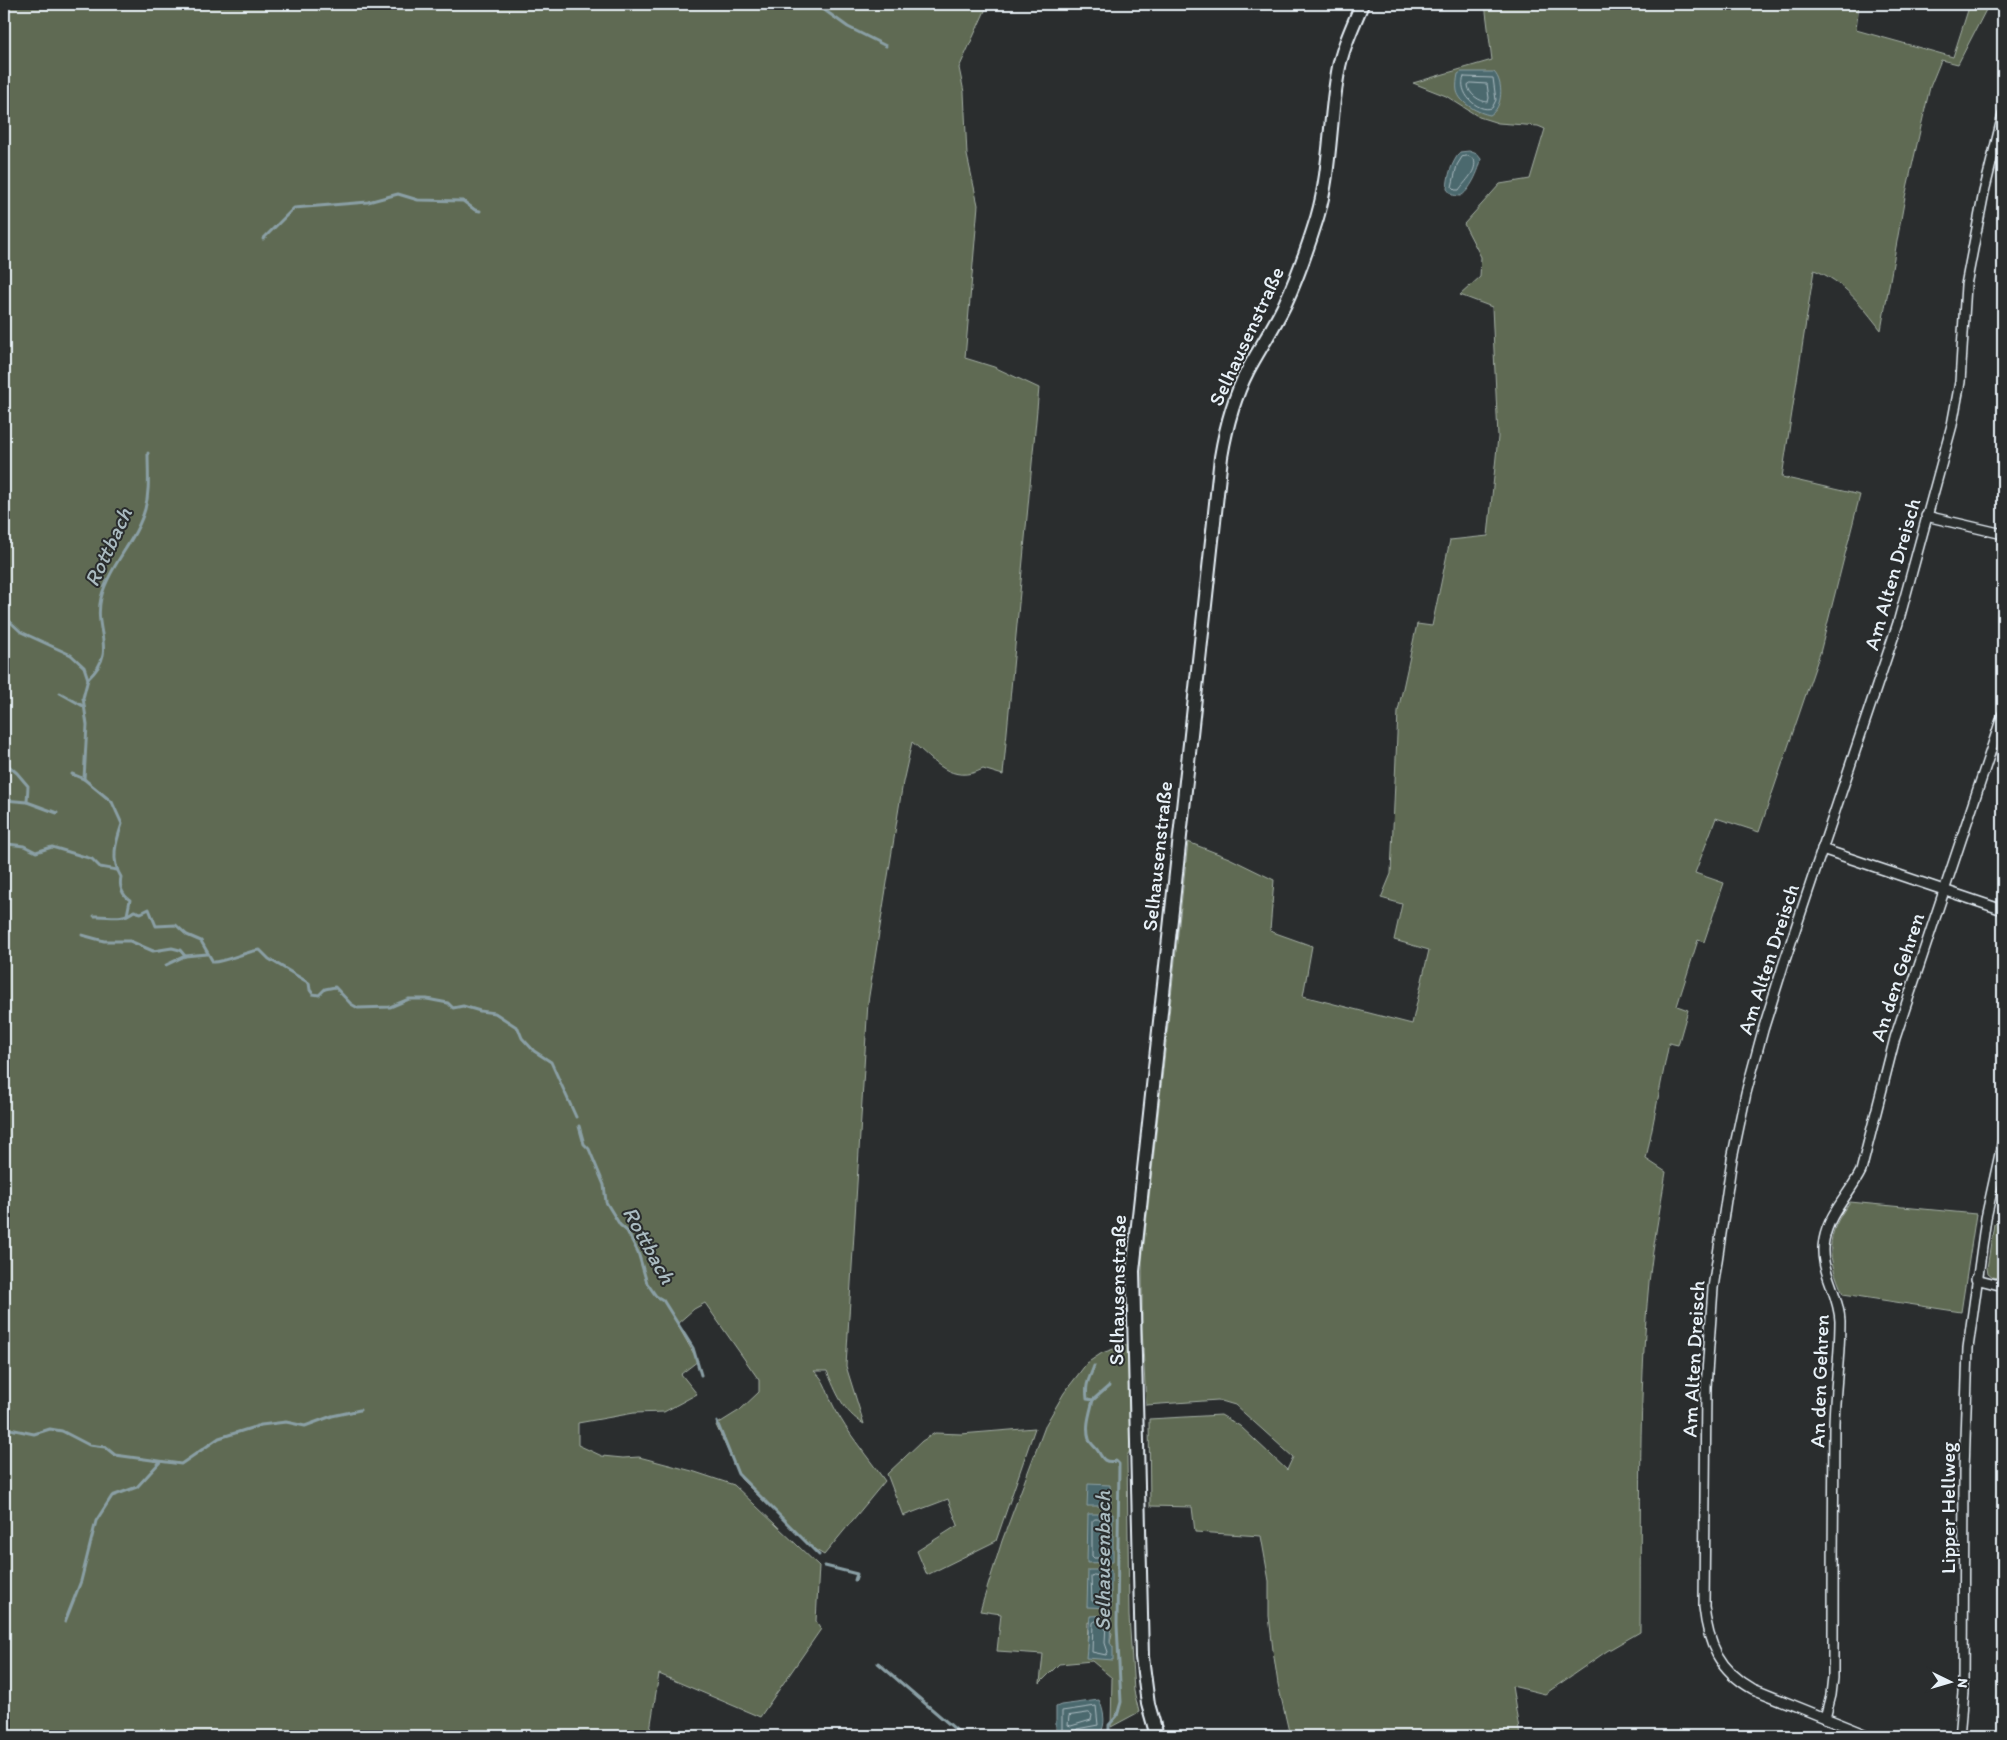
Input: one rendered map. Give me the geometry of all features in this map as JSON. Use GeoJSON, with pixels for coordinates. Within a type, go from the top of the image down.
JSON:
{"type":"FeatureCollection","features":[{"type":"Feature","properties":{"kind":"street","name":"Selhausenstraße"},"geometry":{"type":"LineString","coordinates":[[1156,1736],[1148,1704],[1142,1657],[1133,1271],[1220,466],[1226,429],[1234,402],[1247,372],[1285,305],[1300,271],[1317,217],[1327,173],[1338,71],[1362,4]]}},
{"type":"Feature","properties":{"kind":"street","name":"Am Alten Dreisch"},"geometry":{"type":"LineString","coordinates":[[1870,1736],[1760,1693],[1739,1681],[1720,1661],[1712,1646],[1704,1607],[1706,1387],[1713,1288],[1726,1192],[1746,1093],[1763,1030],[1898,623],[1956,404],[1960,382],[1968,277],[1984,192],[2003,115]]}},
{"type":"Feature","properties":{"kind":"street"},"geometry":{"type":"LineString","coordinates":[[1926,516],[2003,534]]}},
{"type":"Feature","properties":{"kind":"street","name":"An den Gehren"},"geometry":{"type":"LineString","coordinates":[[1825,1718],[1833,1677],[1834,1421],[1840,1319],[1836,1293],[1824,1265],[1824,1241],[1830,1219],[1852,1188],[1861,1171],[1886,1069],[2003,714]]}},
{"type":"Feature","properties":{"kind":"street","name":"An den Gehren"},"geometry":{"type":"LineString","coordinates":[[1822,849],[2003,910]]}},
{"type":"Feature","properties":{"kind":"street","name":"Lipper Hellweg"},"geometry":{"type":"LineString","coordinates":[[1959,1736],[1964,1675],[1965,1403],[1968,1348],[1976,1279],[1986,1218],[2003,1140]]}},
{"type":"Feature","properties":{"kind":"street"},"geometry":{"type":"LineString","coordinates":[[1976,1279],[2003,1286]]}},
{"type":"Feature","properties":{"kind":"green space"},"geometry":{"type":"Polygon","coordinates":[[[4,4],[988,4],[959,68],[964,92],[967,155],[978,205],[965,358],[994,367],[1039,388],[1003,775],[983,769],[962,774],[944,769],[912,742],[903,782],[868,1002],[846,1366],[864,1424],[845,1407],[827,1371],[814,1371],[824,1383],[845,1427],[885,1481],[824,1555],[811,1547],[741,1479],[716,1425],[740,1410],[759,1392],[759,1380],[705,1303],[694,1309],[677,1324],[698,1361],[681,1374],[697,1394],[664,1412],[634,1413],[578,1423],[578,1445],[602,1456],[639,1457],[692,1471],[734,1485],[819,1566],[816,1621],[821,1629],[760,1717],[659,1674],[649,1736],[4,1736],[4,4]]]}},
{"type":"Feature","properties":{"kind":"green space"},"geometry":{"type":"Polygon","coordinates":[[[1485,4],[1859,4],[1856,30],[1953,57],[1970,4],[1989,4],[1958,64],[1941,60],[1930,87],[1905,197],[1881,330],[1852,295],[1825,275],[1814,270],[1782,477],[1860,495],[1820,653],[1759,832],[1716,818],[1695,873],[1724,883],[1704,942],[1698,940],[1677,1006],[1688,1010],[1678,1045],[1669,1043],[1646,1159],[1666,1172],[1649,1282],[1645,1326],[1641,1457],[1640,1632],[1607,1651],[1545,1694],[1512,1686],[1520,1736],[1290,1736],[1278,1684],[1273,1650],[1269,1616],[1269,1581],[1261,1536],[1195,1532],[1192,1507],[1150,1506],[1149,1419],[1221,1415],[1240,1426],[1287,1470],[1293,1457],[1235,1405],[1218,1400],[1146,1405],[1142,1327],[1142,1261],[1188,842],[1229,858],[1274,880],[1270,931],[1312,946],[1303,996],[1412,1024],[1429,950],[1394,940],[1402,904],[1381,898],[1391,874],[1398,711],[1417,624],[1432,626],[1450,540],[1488,536],[1498,437],[1492,307],[1460,295],[1480,277],[1481,257],[1464,224],[1500,184],[1530,179],[1545,129],[1538,126],[1498,123],[1479,117],[1446,96],[1413,83],[1492,60],[1485,4]]]}},
{"type":"Feature","properties":{"kind":"green space"},"geometry":{"type":"Polygon","coordinates":[[[1850,1202],[1976,1214],[1961,1312],[1843,1294],[1831,1258],[1831,1247],[1832,1236],[1836,1226],[1850,1202]]]}},
{"type":"Feature","properties":{"kind":"green space"},"geometry":{"type":"Polygon","coordinates":[[[1994,1224],[2003,1224],[2003,1279],[1993,1277],[1988,1273],[1987,1268],[1994,1224]]]}},
{"type":"Feature","properties":{"kind":"green space"},"geometry":{"type":"Polygon","coordinates":[[[1128,1344],[1130,1450],[1127,1456],[1129,1616],[1134,1691],[1139,1712],[1111,1727],[1112,1678],[1092,1661],[1059,1664],[1040,1683],[1043,1654],[997,1651],[1001,1614],[980,1611],[1002,1541],[1046,1424],[1064,1393],[1087,1363],[1102,1353],[1128,1344]],[[1088,1622],[1087,1649],[1110,1643],[1112,1633],[1088,1622]]]}},
{"type":"Feature","properties":{"kind":"green space"},"geometry":{"type":"Polygon","coordinates":[[[1035,1428],[996,1541],[927,1575],[917,1551],[958,1525],[948,1499],[903,1516],[887,1474],[922,1441],[935,1433],[961,1434],[1035,1428]]]}},
{"type":"Feature","properties":{"kind":"water"},"geometry":{"type":"Polygon","coordinates":[[[1461,72],[1494,72],[1497,76],[1501,88],[1500,101],[1498,107],[1490,115],[1470,107],[1459,96],[1457,82],[1458,74],[1461,72]]]}},
{"type":"Feature","properties":{"kind":"water"},"geometry":{"type":"Polygon","coordinates":[[[1469,151],[1477,154],[1481,159],[1479,169],[1474,180],[1463,194],[1460,196],[1452,195],[1447,189],[1452,165],[1460,152],[1469,151]]]}},
{"type":"Feature","properties":{"kind":"water"},"geometry":{"type":"Polygon","coordinates":[[[1088,1484],[1110,1485],[1111,1506],[1087,1506],[1088,1484]]]}},
{"type":"Feature","properties":{"kind":"water"},"geometry":{"type":"Polygon","coordinates":[[[1088,1514],[1113,1514],[1113,1562],[1087,1563],[1088,1514]]]}},
{"type":"Feature","properties":{"kind":"water"},"geometry":{"type":"Polygon","coordinates":[[[1088,1570],[1111,1570],[1111,1608],[1087,1607],[1088,1570]]]}},
{"type":"Feature","properties":{"kind":"water"},"geometry":{"type":"Polygon","coordinates":[[[1111,1615],[1110,1643],[1113,1647],[1113,1660],[1086,1658],[1090,1616],[1111,1615]]]}},
{"type":"Feature","properties":{"kind":"water"},"geometry":{"type":"Polygon","coordinates":[[[1099,1700],[1104,1715],[1102,1730],[1065,1736],[1056,1734],[1056,1707],[1099,1700]]]}},
{"type":"Feature","properties":{"kind":"waterway"},"geometry":{"type":"LineString","coordinates":[[816,4],[848,27],[886,46]]}},
{"type":"Feature","properties":{"kind":"waterway"},"geometry":{"type":"LineString","coordinates":[[263,239],[294,208],[368,202],[398,194],[418,200],[463,201],[475,210],[480,211]]}},
{"type":"Feature","properties":{"kind":"waterway","name":"Rottbach"},"geometry":{"type":"LineString","coordinates":[[88,679],[97,669],[104,650],[99,610],[101,598],[110,575],[141,521],[147,502],[148,453]]}},
{"type":"Feature","properties":{"kind":"waterway","name":"Rottbach"},"geometry":{"type":"LineString","coordinates":[[4,616],[21,632],[71,655],[84,667],[88,679],[83,698],[87,725],[84,779]]}},
{"type":"Feature","properties":{"kind":"waterway","name":"Rottbach"},"geometry":{"type":"LineString","coordinates":[[60,693],[83,706]]}},
{"type":"Feature","properties":{"kind":"waterway","name":"Rottbach"},"geometry":{"type":"LineString","coordinates":[[4,762],[28,786],[27,802]]}},
{"type":"Feature","properties":{"kind":"waterway","name":"Rottbach"},"geometry":{"type":"LineString","coordinates":[[72,774],[84,779],[112,802],[122,824],[116,844],[115,857],[121,877],[120,884],[122,890],[130,900],[127,915]]}},
{"type":"Feature","properties":{"kind":"waterway","name":"Rottbach"},"geometry":{"type":"LineString","coordinates":[[4,800],[27,802],[57,813]]}},
{"type":"Feature","properties":{"kind":"waterway","name":"Rottbach"},"geometry":{"type":"LineString","coordinates":[[8,844],[24,846],[36,852],[52,847],[92,859],[100,867],[117,870]]}},
{"type":"Feature","properties":{"kind":"waterway","name":"Rottbach"},"geometry":{"type":"LineString","coordinates":[[94,916],[120,917],[134,911],[141,913],[149,909],[156,926],[176,925],[187,935],[201,941],[213,962],[260,950],[269,959],[309,983],[313,994],[319,995],[325,989],[335,987],[351,1004],[358,1008],[390,1007],[409,999],[427,999],[448,1003],[453,1008],[463,1006],[495,1013],[518,1028],[522,1038],[534,1051],[551,1062],[576,1117]]}},
{"type":"Feature","properties":{"kind":"waterway","name":"Rottbach"},"geometry":{"type":"LineString","coordinates":[[82,935],[104,941],[130,941],[153,951],[172,948],[180,950],[185,956]]}},
{"type":"Feature","properties":{"kind":"waterway","name":"Rottbach"},"geometry":{"type":"LineString","coordinates":[[166,965],[185,956],[207,954]]}},
{"type":"Feature","properties":{"kind":"waterway","name":"Rottbach"},"geometry":{"type":"LineString","coordinates":[[579,1126],[584,1144],[589,1149],[604,1185],[606,1202],[620,1225],[627,1231],[638,1252],[647,1283],[656,1296],[663,1300],[693,1348],[701,1375]]}},
{"type":"Feature","properties":{"kind":"waterway","name":"Selhausenbach"},"geometry":{"type":"LineString","coordinates":[[1094,1366],[1087,1389],[1087,1399],[1093,1400],[1088,1424],[1089,1439],[1101,1457],[1109,1462],[1116,1461],[1119,1464],[1117,1625],[1121,1702],[1117,1716],[1109,1725],[1109,1736]]}},
{"type":"Feature","properties":{"kind":"waterway","name":"Selhausenbach"},"geometry":{"type":"LineString","coordinates":[[1093,1400],[1109,1386]]}},
{"type":"Feature","properties":{"kind":"waterway"},"geometry":{"type":"LineString","coordinates":[[4,1425],[10,1429],[34,1434],[50,1429],[62,1431],[89,1445],[105,1447],[115,1455],[181,1464],[219,1438],[261,1425],[286,1422],[305,1426],[332,1416],[360,1410]]}},
{"type":"Feature","properties":{"kind":"waterway","name":"Rottbach"},"geometry":{"type":"LineString","coordinates":[[717,1422],[738,1474],[819,1555]]}},
{"type":"Feature","properties":{"kind":"waterway"},"geometry":{"type":"LineString","coordinates":[[65,1622],[81,1581],[96,1521],[112,1496],[137,1487],[160,1462]]}},
{"type":"Feature","properties":{"kind":"waterway","name":"Rottbach"},"geometry":{"type":"LineString","coordinates":[[825,1566],[857,1574],[855,1580]]}},
{"type":"Feature","properties":{"kind":"waterway","name":"Rottbach"},"geometry":{"type":"LineString","coordinates":[[878,1663],[962,1735]]}}]}
